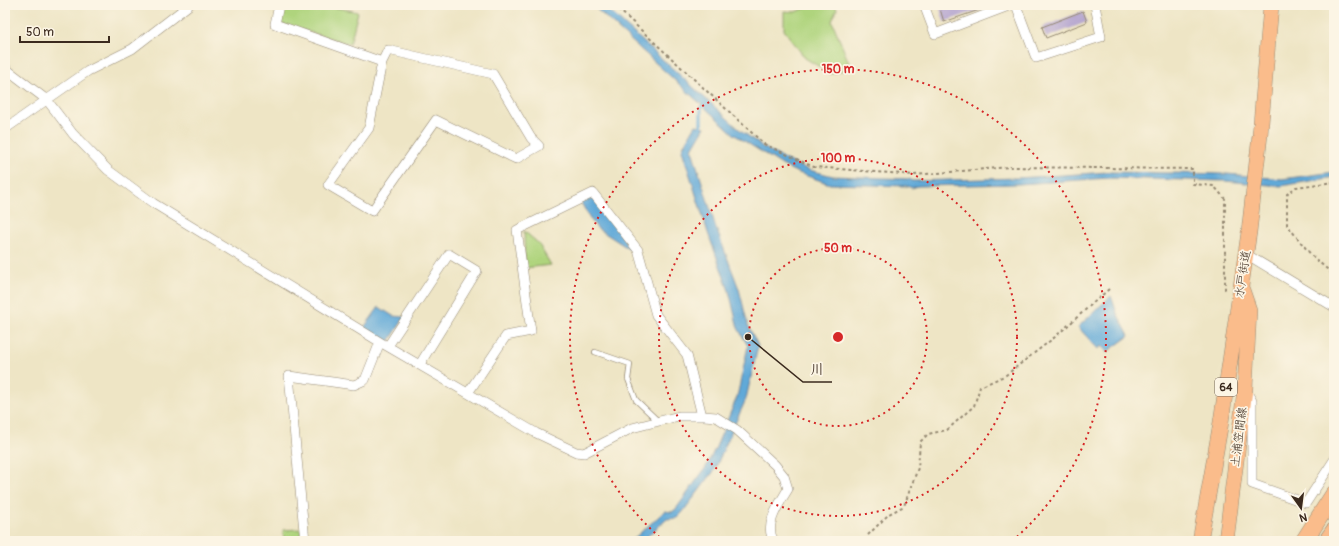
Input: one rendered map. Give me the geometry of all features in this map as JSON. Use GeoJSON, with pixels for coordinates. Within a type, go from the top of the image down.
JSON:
{"type":"FeatureCollection","features":[{"type":"Feature","properties":{"kind":"highway"},"geometry":{"type":"LineString","coordinates":[[1304,541],[1334,494]]}},
{"type":"Feature","properties":{"kind":"highway"},"geometry":{"type":"LineString","coordinates":[[1327,541],[1334,531]]}},
{"type":"Feature","properties":{"kind":"main road","name":"水戸街道"},"geometry":{"type":"LineString","coordinates":[[1200,541],[1221,422],[1246,254],[1260,135],[1271,5]]}},
{"type":"Feature","properties":{"kind":"main road","name":"土浦笠間線"},"geometry":{"type":"LineString","coordinates":[[1226,541],[1245,389],[1249,310],[1241,287]]}},
{"type":"Feature","properties":{"kind":"street"},"geometry":{"type":"LineString","coordinates":[[5,129],[88,71],[132,49],[189,5]]}},
{"type":"Feature","properties":{"kind":"street"},"geometry":{"type":"LineString","coordinates":[[279,5],[275,24],[382,62]]}},
{"type":"Feature","properties":{"kind":"street"},"geometry":{"type":"LineString","coordinates":[[924,5],[935,34],[1005,6]]}},
{"type":"Feature","properties":{"kind":"street"},"geometry":{"type":"LineString","coordinates":[[1016,5],[1036,58],[1101,37],[1095,5]]}},
{"type":"Feature","properties":{"kind":"street"},"geometry":{"type":"LineString","coordinates":[[388,50],[493,74],[531,138],[539,146],[516,160],[436,120],[372,211],[328,185],[369,128],[382,62],[388,50]]}},
{"type":"Feature","properties":{"kind":"street"},"geometry":{"type":"LineString","coordinates":[[5,68],[47,100],[73,134],[108,170],[153,203],[384,344],[536,433],[576,452],[584,452],[632,428],[658,421],[679,416],[716,417],[737,430],[775,465],[784,476],[788,489],[772,517],[771,527],[772,538],[774,541]]}},
{"type":"Feature","properties":{"kind":"street"},"geometry":{"type":"LineString","coordinates":[[468,393],[506,336],[532,331],[517,230],[593,193],[638,250],[656,315],[687,355],[702,416]]}},
{"type":"Feature","properties":{"kind":"street"},"geometry":{"type":"LineString","coordinates":[[306,541],[289,376],[354,385],[365,380],[384,344],[449,254],[477,271],[420,364]]}},
{"type":"Feature","properties":{"kind":"street"},"geometry":{"type":"LineString","coordinates":[[1246,254],[1334,307]]}},
{"type":"Feature","properties":{"kind":"street"},"geometry":{"type":"LineString","coordinates":[[1245,389],[1252,401],[1252,484],[1306,503],[1334,460]]}},
{"type":"Feature","properties":{"kind":"lane"},"geometry":{"type":"LineString","coordinates":[[595,352],[630,364],[628,379],[636,400],[658,421]]}},
{"type":"Feature","properties":{"kind":"path"},"geometry":{"type":"LineString","coordinates":[[614,5],[764,144],[814,167],[914,175],[1010,167],[1193,169],[1193,184],[1214,186],[1225,199],[1226,289],[1237,310]]}},
{"type":"Feature","properties":{"kind":"path"},"geometry":{"type":"LineString","coordinates":[[1334,182],[1296,187],[1287,194],[1287,225],[1295,237],[1312,256],[1334,275]]}},
{"type":"Feature","properties":{"kind":"path"},"geometry":{"type":"LineString","coordinates":[[868,541],[868,535],[889,514],[904,506],[918,468],[920,442],[928,434],[947,430],[974,406],[980,387],[1006,375],[1049,342],[1110,288]]}},
{"type":"Feature","properties":{"kind":"green space"},"geometry":{"type":"Polygon","coordinates":[[[281,5],[323,5],[358,12],[350,44],[278,23],[281,5]]]}},
{"type":"Feature","properties":{"kind":"green space"},"geometry":{"type":"Polygon","coordinates":[[[814,5],[835,5],[837,9],[832,21],[851,68],[831,74],[805,58],[784,30],[784,11],[795,12],[814,5]]]}},
{"type":"Feature","properties":{"kind":"green space"},"geometry":{"type":"Polygon","coordinates":[[[524,231],[538,243],[551,265],[525,268],[524,231]]]}},
{"type":"Feature","properties":{"kind":"green space"},"geometry":{"type":"Polygon","coordinates":[[[301,529],[302,541],[284,541],[283,530],[301,529]]]}},
{"type":"Feature","properties":{"kind":"water"},"geometry":{"type":"Polygon","coordinates":[[[592,5],[603,5],[739,129],[763,147],[784,159],[809,170],[833,176],[909,179],[913,181],[1018,178],[1109,172],[1227,174],[1282,179],[1334,172],[1334,177],[1281,186],[1225,181],[1109,178],[1019,184],[918,186],[912,188],[907,186],[830,184],[796,172],[782,165],[735,135],[592,5]]]}},
{"type":"Feature","properties":{"kind":"water"},"geometry":{"type":"Polygon","coordinates":[[[696,125],[705,127],[692,150],[716,228],[739,289],[748,325],[758,346],[746,399],[714,471],[677,518],[667,519],[642,541],[631,541],[665,511],[672,512],[676,509],[706,467],[737,397],[748,346],[738,328],[729,291],[708,233],[682,150],[696,125]]]}},
{"type":"Feature","properties":{"kind":"water"},"geometry":{"type":"Polygon","coordinates":[[[592,196],[634,252],[597,228],[591,220],[580,201],[592,196]]]}},
{"type":"Feature","properties":{"kind":"water"},"geometry":{"type":"Polygon","coordinates":[[[1111,296],[1117,313],[1129,336],[1107,352],[1102,346],[1098,349],[1078,327],[1111,296]]]}},
{"type":"Feature","properties":{"kind":"water"},"geometry":{"type":"Polygon","coordinates":[[[379,307],[393,316],[405,317],[388,343],[363,329],[379,307]]]}},
{"type":"Feature","properties":{"kind":"building"},"geometry":{"type":"Polygon","coordinates":[[[952,5],[987,5],[988,7],[944,22],[940,9],[952,5]]]}},
{"type":"Feature","properties":{"kind":"building"},"geometry":{"type":"Polygon","coordinates":[[[1083,11],[1087,22],[1046,38],[1042,27],[1083,11]]]}},
{"type":"Feature","properties":{"kind":"waterway"},"geometry":{"type":"LineString","coordinates":[[699,129],[701,126],[701,107]]}},
{"type":"Feature","properties":{"kind":"place","name":"川"},"geometry":{"type":"Point","coordinates":[748,337]}}]}
